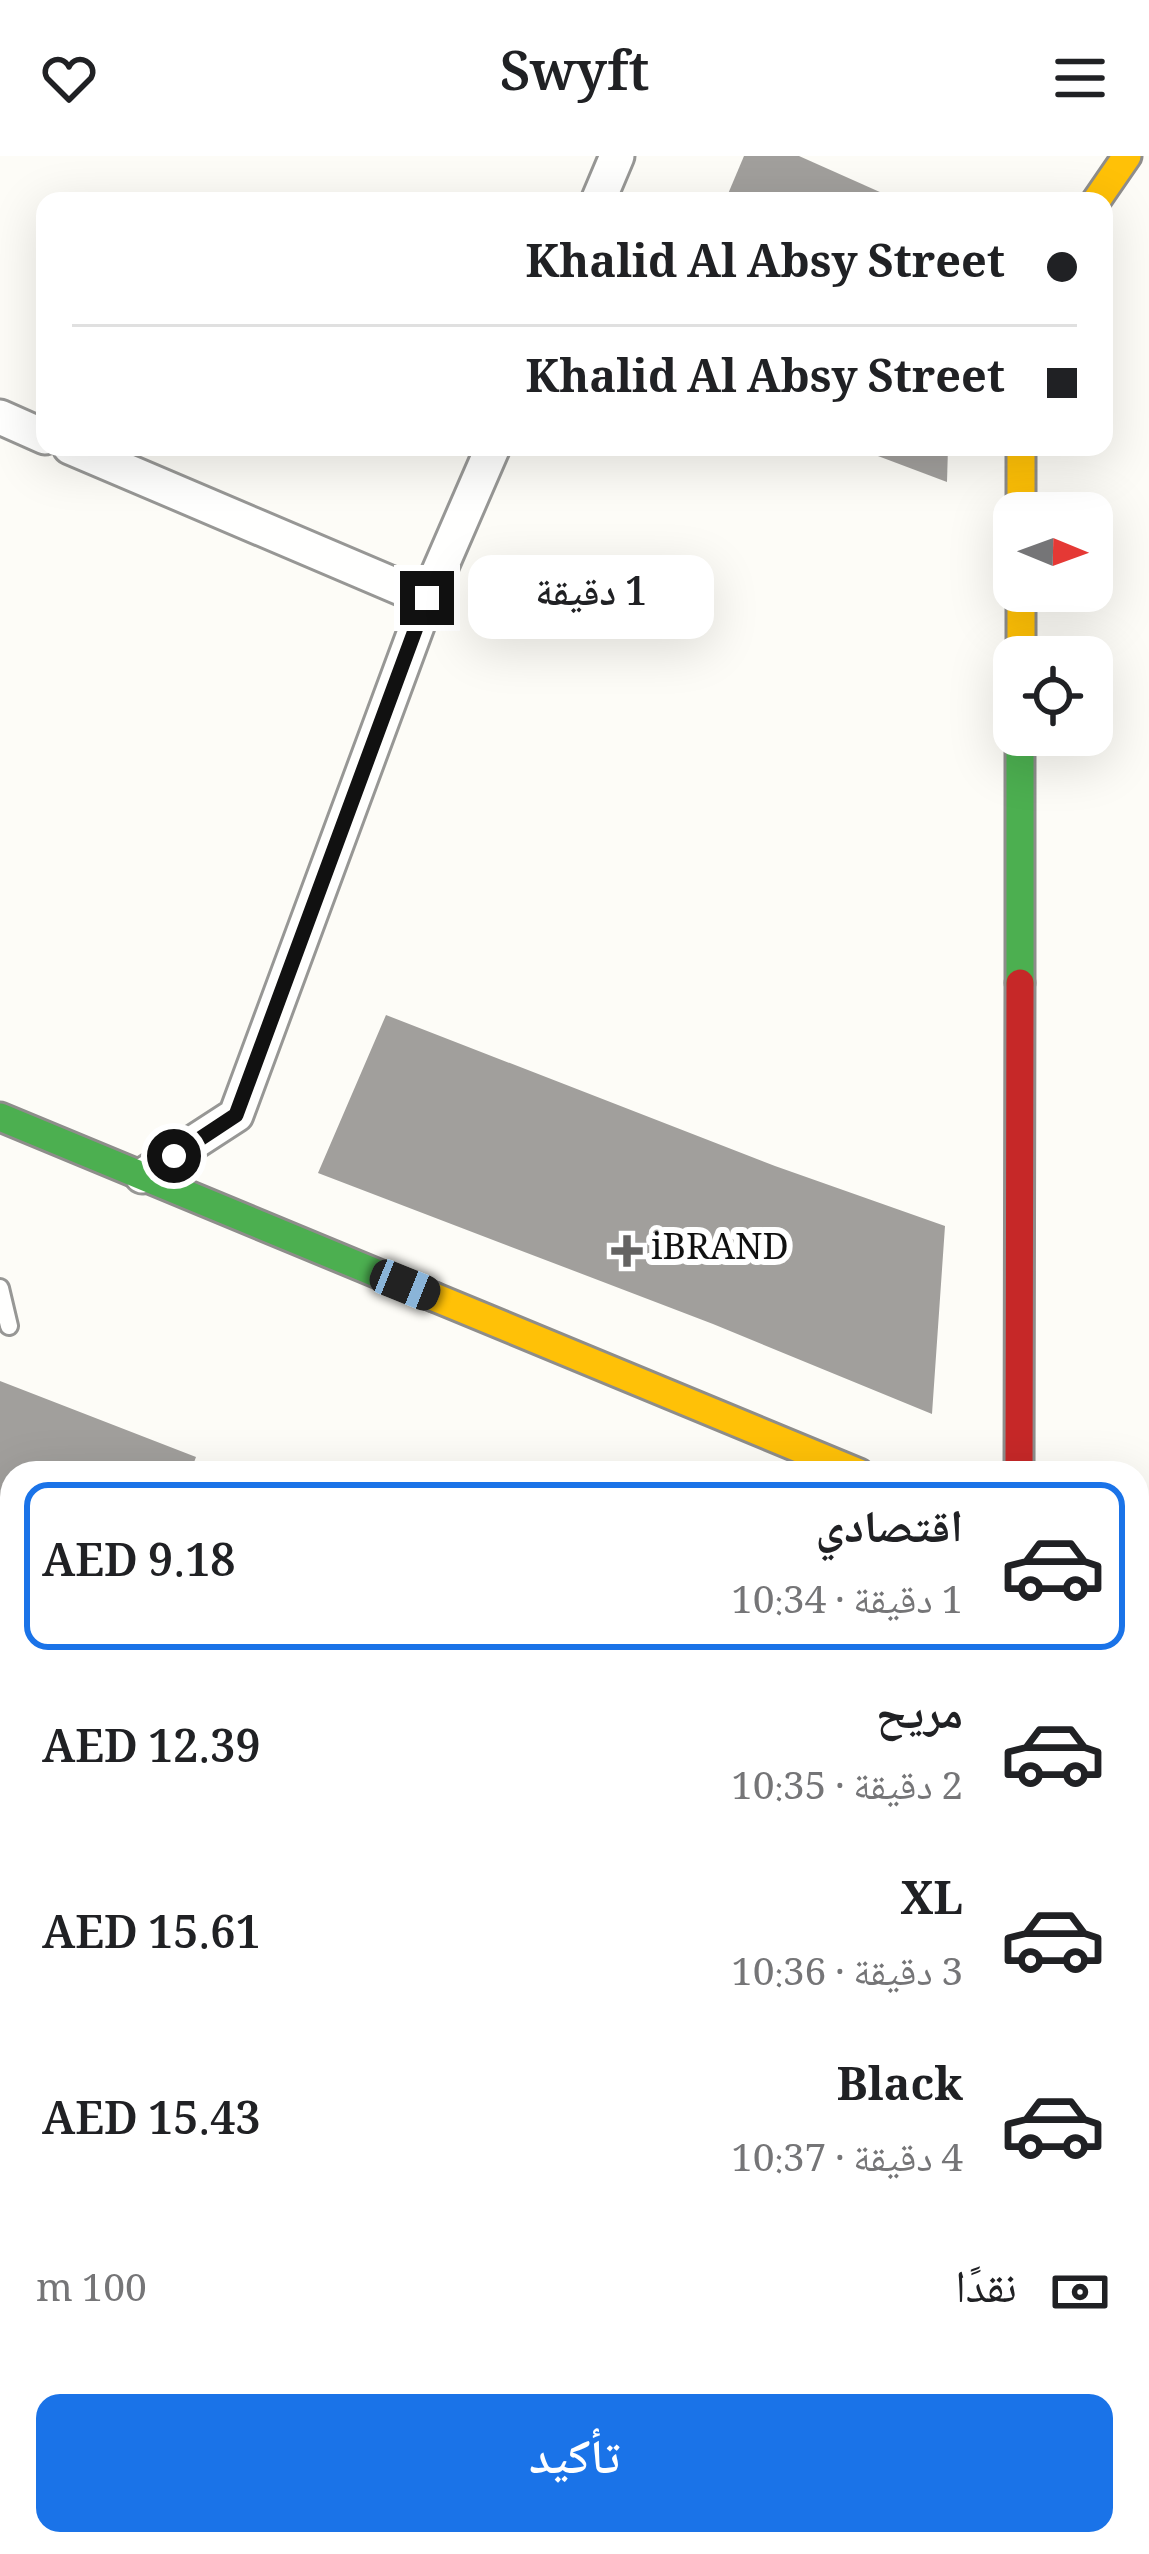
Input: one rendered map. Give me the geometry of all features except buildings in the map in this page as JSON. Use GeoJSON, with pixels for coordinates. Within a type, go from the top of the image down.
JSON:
{"type":"FeatureCollection","features":[{"type":"Feature","properties":{"kind":"main road"},"geometry":{"type":"LineString","coordinates":[[1102,192],[1127,156]]}},
{"type":"Feature","properties":{"kind":"main road"},"geometry":{"type":"LineString","coordinates":[[1021,456],[1021,492]]}},
{"type":"Feature","properties":{"kind":"main road"},"geometry":{"type":"LineString","coordinates":[[1019,1461],[1020,756]]}},
{"type":"Feature","properties":{"kind":"main road"},"geometry":{"type":"LineString","coordinates":[[0,1118],[830,1461]]}},
{"type":"Feature","properties":{"kind":"main road"},"geometry":{"type":"LineString","coordinates":[[1149,1832],[1149,1869]]}},
{"type":"Feature","properties":{"kind":"street"},"geometry":{"type":"LineString","coordinates":[[602,192],[617,156]]}},
{"type":"Feature","properties":{"kind":"street"},"geometry":{"type":"LineString","coordinates":[[0,418],[36,432]]}},
{"type":"Feature","properties":{"kind":"street"},"geometry":{"type":"LineString","coordinates":[[91,456],[427,598]]}},
{"type":"Feature","properties":{"kind":"street"},"geometry":{"type":"LineString","coordinates":[[142,1176],[236,1115],[427,598],[489,456]]}},
{"type":"Feature","properties":{"kind":"lane"},"geometry":{"type":"LineString","coordinates":[[0,1288],[9,1326]]}},
{"type":"Feature","properties":{"kind":"traffic: fast"},"geometry":{"type":"LineString","coordinates":[[1020,756],[1020,983]]}},
{"type":"Feature","properties":{"kind":"traffic: fast"},"geometry":{"type":"LineString","coordinates":[[0,1117],[434,1297]]}},
{"type":"Feature","properties":{"kind":"traffic: slow"},"geometry":{"type":"LineString","coordinates":[[1102,192],[1127,156]]}},
{"type":"Feature","properties":{"kind":"traffic: slow"},"geometry":{"type":"LineString","coordinates":[[1021,456],[1021,492]]}},
{"type":"Feature","properties":{"kind":"traffic: slow"},"geometry":{"type":"LineString","coordinates":[[1021,612],[1021,636]]}},
{"type":"Feature","properties":{"kind":"traffic: slow"},"geometry":{"type":"LineString","coordinates":[[434,1297],[830,1461]]}},
{"type":"Feature","properties":{"kind":"traffic: slow"},"geometry":{"type":"LineString","coordinates":[[1149,1612],[1149,1782]]}},
{"type":"Feature","properties":{"kind":"traffic: jam"},"geometry":{"type":"LineString","coordinates":[[1019,1461],[1020,983]]}},
{"type":"Feature","properties":{"kind":"place","name":"iBRAND"},"geometry":{"type":"Point","coordinates":[627,1251]}},
{"type":"Feature","properties":{"kind":"route"},"geometry":{"type":"LineString","coordinates":[[174,1156],[236,1115],[427,598]]}}]}
